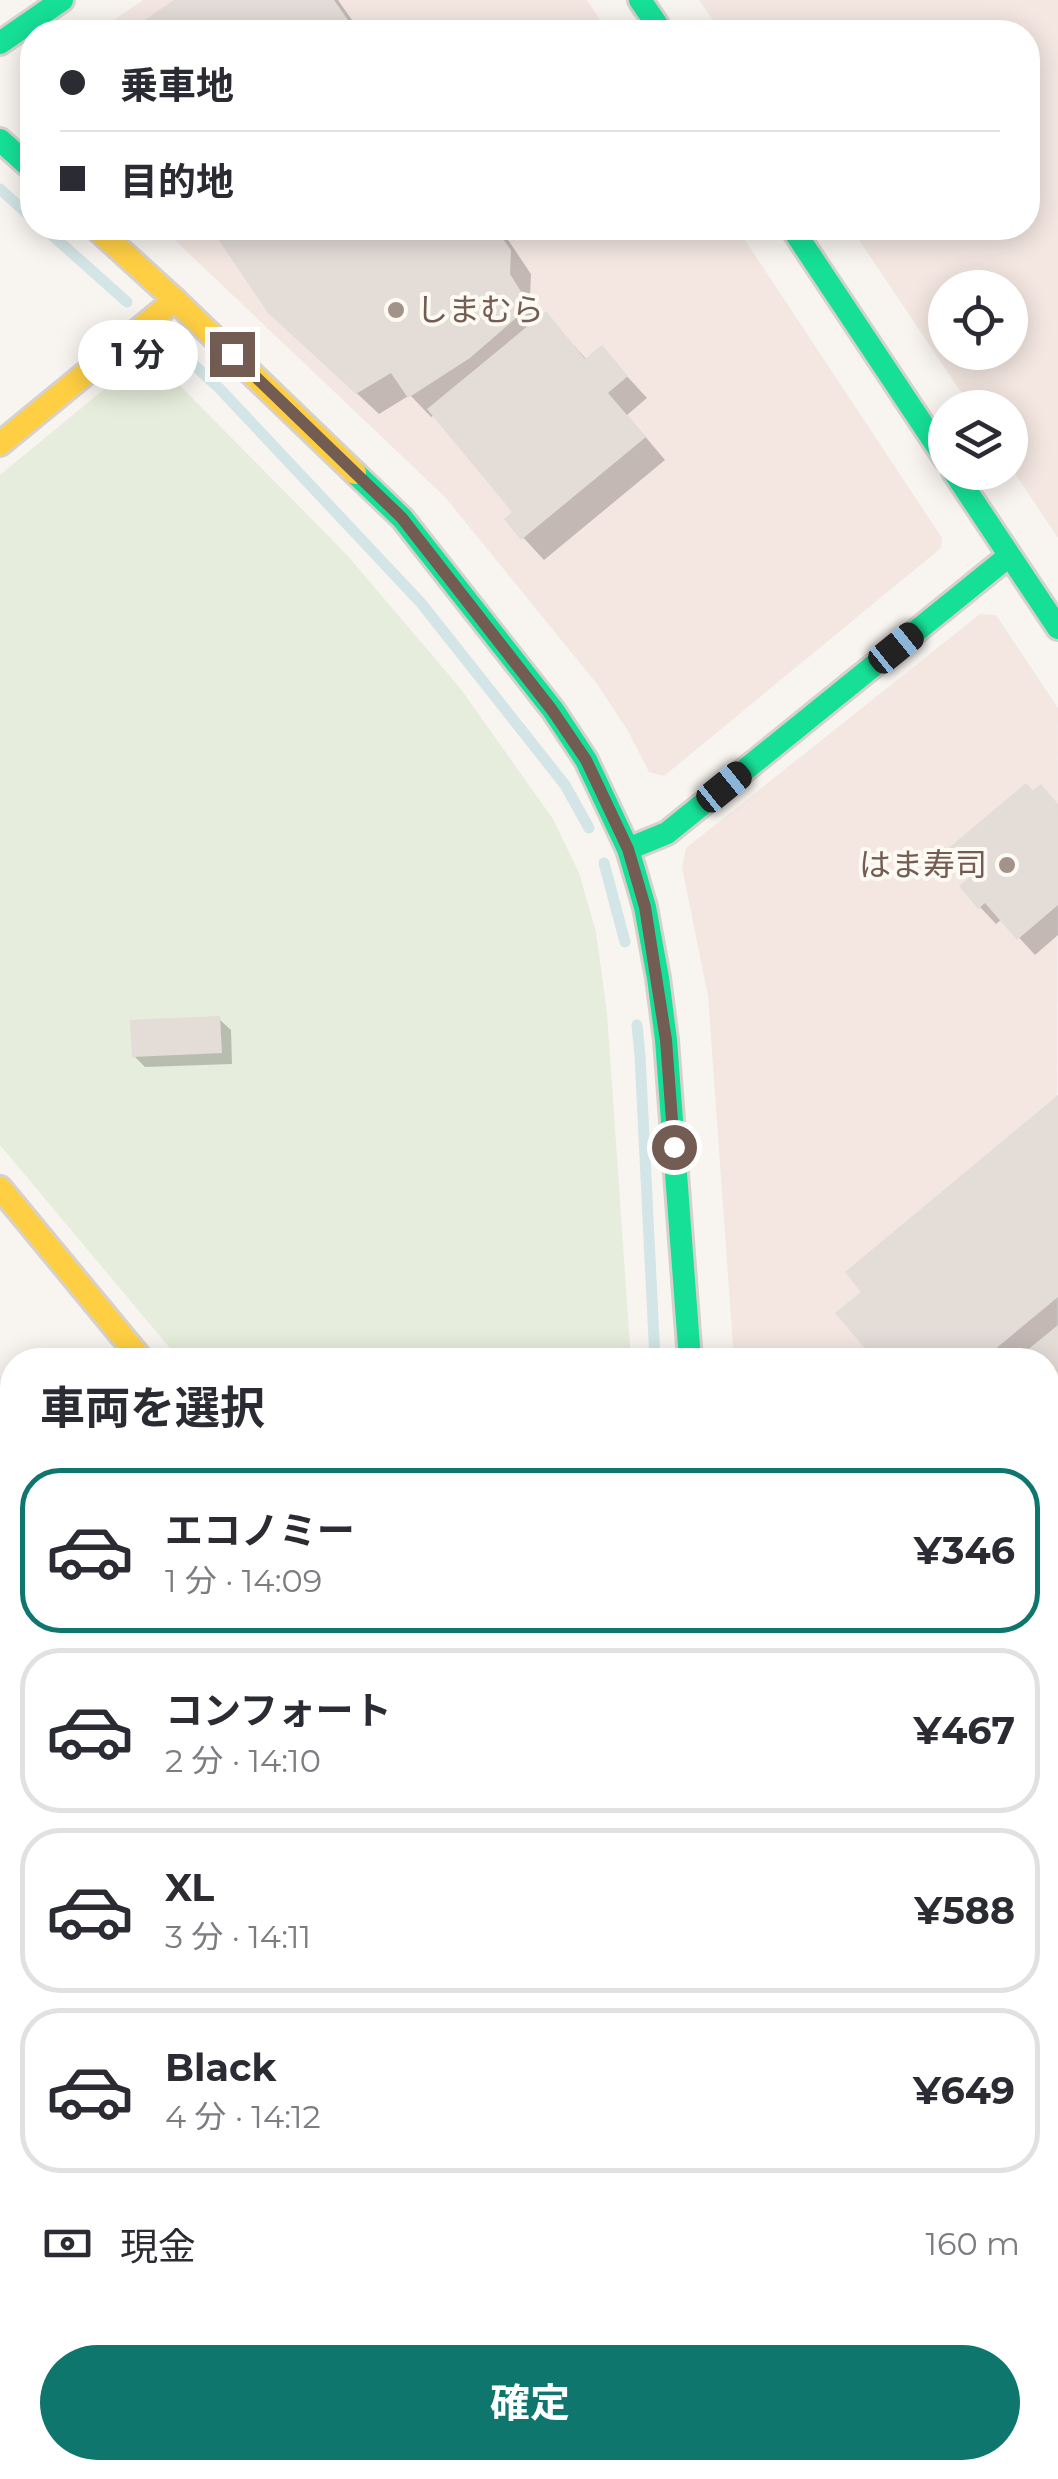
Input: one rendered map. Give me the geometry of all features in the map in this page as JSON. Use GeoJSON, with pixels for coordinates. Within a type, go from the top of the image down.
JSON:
{"type":"FeatureCollection","features":[{"type":"Feature","properties":{"kind":"street"},"geometry":{"type":"LineString","coordinates":[[33,20],[62,0]]}},
{"type":"Feature","properties":{"kind":"street"},"geometry":{"type":"LineString","coordinates":[[0,140],[20,159]]}},
{"type":"Feature","properties":{"kind":"street"},"geometry":{"type":"LineString","coordinates":[[109,240],[402,518],[552,710],[586,760],[628,849],[645,907],[666,1040],[689,1348]]}},
{"type":"Feature","properties":{"kind":"street"},"geometry":{"type":"LineString","coordinates":[[800,240],[928,432]]}},
{"type":"Feature","properties":{"kind":"street"},"geometry":{"type":"LineString","coordinates":[[0,444],[175,300]]}},
{"type":"Feature","properties":{"kind":"street"},"geometry":{"type":"LineString","coordinates":[[966,490],[1058,628]]}},
{"type":"Feature","properties":{"kind":"street"},"geometry":{"type":"LineString","coordinates":[[628,849],[667,833],[1009,556]]}},
{"type":"Feature","properties":{"kind":"street"},"geometry":{"type":"LineString","coordinates":[[0,1188],[127,1348]]}},
{"type":"Feature","properties":{"kind":"shaded area"},"geometry":{"type":"Polygon","coordinates":[[[143,0],[587,0],[600,20],[114,20],[143,0]]]}},
{"type":"Feature","properties":{"kind":"shaded area"},"geometry":{"type":"Polygon","coordinates":[[[699,0],[1058,0],[1058,538],[1026,490],[1028,390],[960,390],[946,370],[1028,370],[1028,270],[928,270],[928,343],[859,240],[1040,240],[1040,20],[713,20],[699,0]]]}},
{"type":"Feature","properties":{"kind":"shaded area"},"geometry":{"type":"Polygon","coordinates":[[[175,240],[745,240],[942,538],[941,548],[664,776],[649,772],[597,684],[445,497],[175,240]]]}},
{"type":"Feature","properties":{"kind":"shaded area"},"geometry":{"type":"Polygon","coordinates":[[[980,614],[996,615],[1058,708],[1057,1348],[733,1348],[708,996],[682,867],[686,848],[980,614]]]}},
{"type":"Feature","properties":{"kind":"green space"},"geometry":{"type":"Polygon","coordinates":[[[148,353],[347,555],[460,688],[553,819],[579,873],[596,932],[607,1013],[630,1348],[170,1348],[0,1145],[0,475],[148,353]]]}},
{"type":"Feature","properties":{"kind":"building"},"geometry":{"type":"Polygon","coordinates":[[[174,0],[334,0],[348,20],[145,20],[174,0]]]}},
{"type":"Feature","properties":{"kind":"building","name":"しまむら"},"geometry":{"type":"Polygon","coordinates":[[[219,240],[504,240],[511,250],[510,274],[530,306],[470,358],[408,398],[391,373],[356,394],[268,313],[219,240]]]}},
{"type":"Feature","properties":{"kind":"building"},"geometry":{"type":"Polygon","coordinates":[[[546,311],[585,359],[602,345],[628,376],[608,393],[646,437],[521,540],[504,519],[512,512],[427,409],[546,311]]]}},
{"type":"Feature","properties":{"kind":"building","name":"はま寿司"},"geometry":{"type":"Polygon","coordinates":[[[1026,783],[1033,790],[1041,784],[1058,804],[1058,905],[1017,940],[985,903],[978,909],[959,886],[969,878],[945,851],[1026,783]]]}},
{"type":"Feature","properties":{"kind":"building"},"geometry":{"type":"Polygon","coordinates":[[[220,1016],[222,1053],[132,1057],[130,1020],[220,1016]]]}},
{"type":"Feature","properties":{"kind":"building"},"geometry":{"type":"Polygon","coordinates":[[[1058,1095],[1058,1297],[996,1348],[865,1348],[835,1313],[861,1292],[845,1272],[1058,1095]]]}},
{"type":"Feature","properties":{"kind":"building"},"geometry":{"type":"Polygon","coordinates":[[[1058,1325],[1058,1348],[1030,1348],[1058,1325]]]}},
{"type":"Feature","properties":{"kind":"waterway"},"geometry":{"type":"LineString","coordinates":[[0,189],[20,207]]}},
{"type":"Feature","properties":{"kind":"waterway"},"geometry":{"type":"LineString","coordinates":[[57,240],[127,302]]}},
{"type":"Feature","properties":{"kind":"waterway"},"geometry":{"type":"LineString","coordinates":[[166,339],[220,389],[421,603],[565,785],[589,828]]}},
{"type":"Feature","properties":{"kind":"waterway"},"geometry":{"type":"LineString","coordinates":[[604,863],[625,942]]}},
{"type":"Feature","properties":{"kind":"waterway"},"geometry":{"type":"LineString","coordinates":[[637,1025],[654,1348]]}},
{"type":"Feature","properties":{"kind":"traffic: fast"},"geometry":{"type":"LineString","coordinates":[[33,20],[62,0]]}},
{"type":"Feature","properties":{"kind":"traffic: fast"},"geometry":{"type":"LineString","coordinates":[[640,0],[654,20]]}},
{"type":"Feature","properties":{"kind":"traffic: fast"},"geometry":{"type":"LineString","coordinates":[[0,43],[20,29]]}},
{"type":"Feature","properties":{"kind":"traffic: fast"},"geometry":{"type":"LineString","coordinates":[[0,140],[20,158]]}},
{"type":"Feature","properties":{"kind":"traffic: fast"},"geometry":{"type":"LineString","coordinates":[[800,240],[928,432]]}},
{"type":"Feature","properties":{"kind":"traffic: fast"},"geometry":{"type":"LineString","coordinates":[[355,473],[402,518],[553,710],[586,760],[628,849],[645,907],[666,1040],[689,1348]]}},
{"type":"Feature","properties":{"kind":"traffic: fast"},"geometry":{"type":"LineString","coordinates":[[966,490],[1058,628]]}},
{"type":"Feature","properties":{"kind":"traffic: fast"},"geometry":{"type":"LineString","coordinates":[[628,849],[667,833],[1009,556]]}},
{"type":"Feature","properties":{"kind":"traffic: slow"},"geometry":{"type":"LineString","coordinates":[[109,240],[355,473]]}},
{"type":"Feature","properties":{"kind":"traffic: slow"},"geometry":{"type":"LineString","coordinates":[[0,444],[175,300]]}},
{"type":"Feature","properties":{"kind":"traffic: slow"},"geometry":{"type":"LineString","coordinates":[[0,1188],[132,1348]]}},
{"type":"Feature","properties":{"kind":"place","name":"しまむら"},"geometry":{"type":"Point","coordinates":[396,310]}},
{"type":"Feature","properties":{"kind":"place","name":"はま寿司"},"geometry":{"type":"Point","coordinates":[1007,865]}},
{"type":"Feature","properties":{"kind":"route"},"geometry":{"type":"LineString","coordinates":[[232,354],[402,518],[552,710],[586,760],[628,849],[645,907],[666,1040],[674,1147]]}}]}
